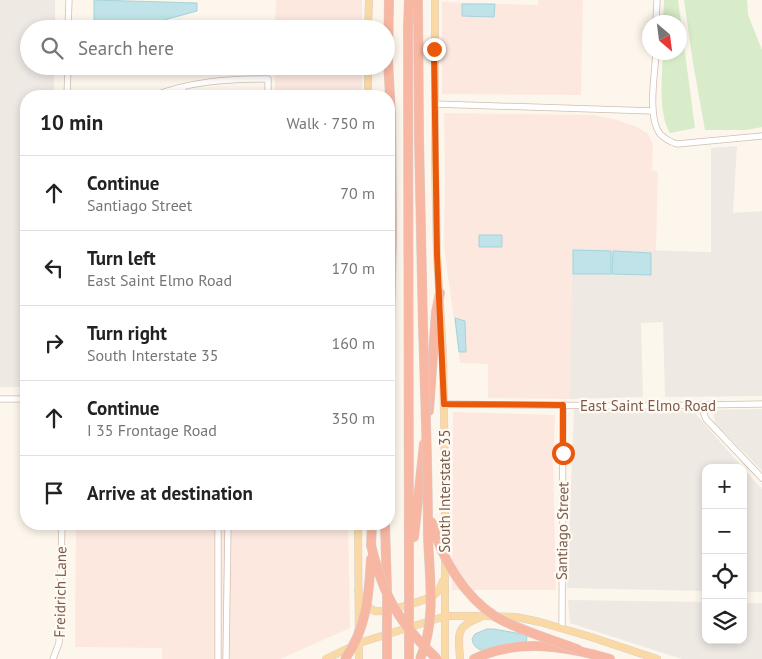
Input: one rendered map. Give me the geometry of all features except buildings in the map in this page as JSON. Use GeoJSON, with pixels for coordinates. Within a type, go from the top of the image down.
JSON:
{"type":"FeatureCollection","features":[{"type":"Feature","properties":{"kind":"highway"},"geometry":{"type":"LineString","coordinates":[[389,0],[389,20]]}},
{"type":"Feature","properties":{"kind":"highway"},"geometry":{"type":"LineString","coordinates":[[409,0],[409,659]]}},
{"type":"Feature","properties":{"kind":"highway"},"geometry":{"type":"LineString","coordinates":[[418,0],[419,149],[430,612],[420,659]]}},
{"type":"Feature","properties":{"kind":"highway"},"geometry":{"type":"LineString","coordinates":[[385,90],[386,75]]}},
{"type":"Feature","properties":{"kind":"highway"},"geometry":{"type":"LineString","coordinates":[[389,75],[390,90]]}},
{"type":"Feature","properties":{"kind":"highway"},"geometry":{"type":"LineString","coordinates":[[409,562],[429,412],[436,312],[440,293]]}},
{"type":"Feature","properties":{"kind":"highway"},"geometry":{"type":"LineString","coordinates":[[429,510],[435,534],[452,570],[465,588],[495,616],[579,650],[610,659]]}},
{"type":"Feature","properties":{"kind":"highway"},"geometry":{"type":"LineString","coordinates":[[345,659],[359,635],[364,618],[369,591],[372,530]]}},
{"type":"Feature","properties":{"kind":"highway"},"geometry":{"type":"LineString","coordinates":[[385,530],[387,659]]}},
{"type":"Feature","properties":{"kind":"highway"},"geometry":{"type":"LineString","coordinates":[[371,545],[377,572],[386,594],[400,618],[436,659]]}},
{"type":"Feature","properties":{"kind":"highway"},"geometry":{"type":"LineString","coordinates":[[474,659],[510,648],[538,646],[579,650]]}},
{"type":"Feature","properties":{"kind":"main road"},"geometry":{"type":"LineString","coordinates":[[368,20],[369,0]]}},
{"type":"Feature","properties":{"kind":"main road","name":"South Interstate 35"},"geometry":{"type":"LineString","coordinates":[[435,0],[437,246],[444,404],[446,659]]}},
{"type":"Feature","properties":{"kind":"main road"},"geometry":{"type":"LineString","coordinates":[[368,75],[368,90]]}},
{"type":"Feature","properties":{"kind":"main road"},"geometry":{"type":"LineString","coordinates":[[358,530],[359,659]]}},
{"type":"Feature","properties":{"kind":"main road"},"geometry":{"type":"LineString","coordinates":[[358,590],[365,604],[371,609],[382,611],[431,597],[442,586],[444,578]]}},
{"type":"Feature","properties":{"kind":"main road"},"geometry":{"type":"LineString","coordinates":[[326,659],[359,644],[446,616],[484,616],[516,618],[562,628],[657,659]]}},
{"type":"Feature","properties":{"kind":"main road"},"geometry":{"type":"LineString","coordinates":[[460,659],[459,636],[463,625],[484,616]]}},
{"type":"Feature","properties":{"kind":"street"},"geometry":{"type":"LineString","coordinates":[[68,20],[69,0]]}},
{"type":"Feature","properties":{"kind":"street"},"geometry":{"type":"LineString","coordinates":[[656,15],[657,0]]}},
{"type":"Feature","properties":{"kind":"street"},"geometry":{"type":"LineString","coordinates":[[656,60],[654,122],[660,133],[668,141],[677,144],[762,136]]}},
{"type":"Feature","properties":{"kind":"street"},"geometry":{"type":"LineString","coordinates":[[67,90],[68,75]]}},
{"type":"Feature","properties":{"kind":"street"},"geometry":{"type":"LineString","coordinates":[[170,90],[182,86],[221,80],[268,79],[268,90]]}},
{"type":"Feature","properties":{"kind":"street"},"geometry":{"type":"LineString","coordinates":[[182,86],[183,90]]}},
{"type":"Feature","properties":{"kind":"street"},"geometry":{"type":"LineString","coordinates":[[435,104],[653,111]]}},
{"type":"Feature","properties":{"kind":"street"},"geometry":{"type":"LineString","coordinates":[[0,399],[20,399]]}},
{"type":"Feature","properties":{"kind":"street","name":"East Saint Elmo Road"},"geometry":{"type":"LineString","coordinates":[[444,404],[701,406],[762,404]]}},
{"type":"Feature","properties":{"kind":"street","name":"Santiago Street"},"geometry":{"type":"LineString","coordinates":[[562,628],[563,405]]}},
{"type":"Feature","properties":{"kind":"street"},"geometry":{"type":"LineString","coordinates":[[701,406],[706,419],[762,478]]}},
{"type":"Feature","properties":{"kind":"street","name":"Freidrich Lane"},"geometry":{"type":"LineString","coordinates":[[54,659],[60,642],[62,530]]}},
{"type":"Feature","properties":{"kind":"street"},"geometry":{"type":"LineString","coordinates":[[218,530],[218,659]]}},
{"type":"Feature","properties":{"kind":"street"},"geometry":{"type":"LineString","coordinates":[[226,659],[228,530]]}},
{"type":"Feature","properties":{"kind":"shaded area"},"geometry":{"type":"Polygon","coordinates":[[[0,0],[55,0],[55,20],[20,20],[20,75],[54,75],[54,90],[20,90],[20,387],[0,387],[0,0]]]}},
{"type":"Feature","properties":{"kind":"shaded area"},"geometry":{"type":"Polygon","coordinates":[[[276,0],[362,0],[362,20],[275,20],[276,0]]]}},
{"type":"Feature","properties":{"kind":"shaded area"},"geometry":{"type":"Polygon","coordinates":[[[538,0],[583,0],[581,95],[442,94],[442,2],[538,5],[538,0]]]}},
{"type":"Feature","properties":{"kind":"shaded area"},"geometry":{"type":"Polygon","coordinates":[[[275,75],[362,75],[362,90],[275,90],[275,75]]]}},
{"type":"Feature","properties":{"kind":"shaded area"},"geometry":{"type":"Polygon","coordinates":[[[444,113],[594,115],[635,126],[647,133],[653,144],[652,170],[658,172],[656,251],[572,249],[570,399],[488,398],[488,364],[460,363],[444,247],[444,113]]]}},
{"type":"Feature","properties":{"kind":"shaded area"},"geometry":{"type":"Polygon","coordinates":[[[737,146],[733,213],[762,211],[762,396],[665,397],[663,322],[641,323],[643,397],[570,399],[572,248],[711,252],[711,148],[737,146]]]}},
{"type":"Feature","properties":{"kind":"shaded area"},"geometry":{"type":"Polygon","coordinates":[[[574,409],[693,411],[739,464],[702,464],[702,591],[567,588],[574,409]]]}},
{"type":"Feature","properties":{"kind":"shaded area"},"geometry":{"type":"Polygon","coordinates":[[[762,409],[762,471],[715,423],[713,410],[762,409]]]}},
{"type":"Feature","properties":{"kind":"shaded area"},"geometry":{"type":"Polygon","coordinates":[[[453,412],[555,415],[553,462],[556,590],[452,590],[453,412]]]}},
{"type":"Feature","properties":{"kind":"shaded area"},"geometry":{"type":"Polygon","coordinates":[[[747,472],[762,489],[762,592],[747,592],[747,472]]]}},
{"type":"Feature","properties":{"kind":"shaded area"},"geometry":{"type":"Polygon","coordinates":[[[76,530],[348,530],[350,628],[280,659],[162,659],[162,648],[75,647],[76,530]]]}},
{"type":"Feature","properties":{"kind":"shaded area"},"geometry":{"type":"Polygon","coordinates":[[[568,600],[702,602],[702,644],[747,644],[747,603],[762,603],[762,659],[682,659],[570,623],[568,600]]]}},
{"type":"Feature","properties":{"kind":"green space"},"geometry":{"type":"Polygon","coordinates":[[[664,0],[678,0],[680,15],[663,15],[664,0]]]}},
{"type":"Feature","properties":{"kind":"green space"},"geometry":{"type":"Polygon","coordinates":[[[684,0],[747,0],[748,15],[762,50],[762,127],[746,130],[705,130],[684,0]]]}},
{"type":"Feature","properties":{"kind":"green space"},"geometry":{"type":"Polygon","coordinates":[[[663,60],[686,60],[695,128],[670,133],[666,125],[662,105],[663,60]]]}},
{"type":"Feature","properties":{"kind":"water"},"geometry":{"type":"Polygon","coordinates":[[[94,0],[197,3],[197,11],[164,20],[94,20],[94,0]]]}},
{"type":"Feature","properties":{"kind":"water"},"geometry":{"type":"Polygon","coordinates":[[[462,4],[495,4],[494,17],[462,16],[462,4]]]}},
{"type":"Feature","properties":{"kind":"water"},"geometry":{"type":"Polygon","coordinates":[[[479,235],[502,235],[502,247],[479,247],[479,235]]]}},
{"type":"Feature","properties":{"kind":"water"},"geometry":{"type":"Polygon","coordinates":[[[573,250],[611,251],[611,274],[573,274],[573,250]]]}},
{"type":"Feature","properties":{"kind":"water"},"geometry":{"type":"Polygon","coordinates":[[[613,251],[651,253],[651,275],[612,274],[613,251]]]}},
{"type":"Feature","properties":{"kind":"water"},"geometry":{"type":"Polygon","coordinates":[[[455,318],[465,321],[466,352],[459,352],[455,318]]]}},
{"type":"Feature","properties":{"kind":"water"},"geometry":{"type":"Polygon","coordinates":[[[487,629],[527,635],[526,649],[494,652],[479,649],[474,645],[472,639],[475,634],[487,629]]]}},
{"type":"Feature","properties":{"kind":"route"},"geometry":{"type":"LineString","coordinates":[[434,49],[437,254],[444,404],[563,405],[563,453]]}}]}
